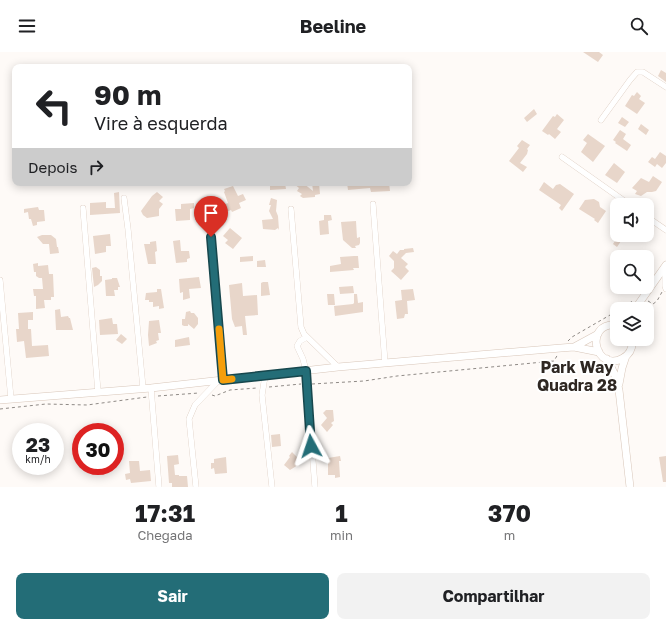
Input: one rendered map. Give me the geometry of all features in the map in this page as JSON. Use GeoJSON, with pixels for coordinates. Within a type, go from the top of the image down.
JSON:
{"type":"FeatureCollection","features":[{"type":"Feature","properties":{"kind":"street"},"geometry":{"type":"LineString","coordinates":[[601,120],[637,72],[643,72],[666,87]]}},
{"type":"Feature","properties":{"kind":"street"},"geometry":{"type":"LineString","coordinates":[[562,157],[620,198]]}},
{"type":"Feature","properties":{"kind":"street"},"geometry":{"type":"LineString","coordinates":[[124,198],[147,388],[151,397],[158,487]]}},
{"type":"Feature","properties":{"kind":"street"},"geometry":{"type":"LineString","coordinates":[[373,204],[385,363]]}},
{"type":"Feature","properties":{"kind":"street"},"geometry":{"type":"LineString","coordinates":[[208,205],[220,381]]}},
{"type":"Feature","properties":{"kind":"street"},"geometry":{"type":"LineString","coordinates":[[84,208],[98,392]]}},
{"type":"Feature","properties":{"kind":"street"},"geometry":{"type":"LineString","coordinates":[[291,208],[301,327],[307,337],[338,367]]}},
{"type":"Feature","properties":{"kind":"street"},"geometry":{"type":"LineString","coordinates":[[654,222],[666,230]]}},
{"type":"Feature","properties":{"kind":"street"},"geometry":{"type":"LineString","coordinates":[[665,266],[666,289]]}},
{"type":"Feature","properties":{"kind":"street"},"geometry":{"type":"LineString","coordinates":[[640,302],[665,266]]}},
{"type":"Feature","properties":{"kind":"street"},"geometry":{"type":"LineString","coordinates":[[0,280],[11,399]]}},
{"type":"Feature","properties":{"kind":"street"},"geometry":{"type":"LineString","coordinates":[[574,347],[598,334],[603,328],[610,326]]}},
{"type":"Feature","properties":{"kind":"street"},"geometry":{"type":"LineString","coordinates":[[598,334],[596,341],[598,352]]}},
{"type":"Feature","properties":{"kind":"street"},"geometry":{"type":"LineString","coordinates":[[307,337],[300,341],[297,346],[303,359],[306,371],[315,487]]}},
{"type":"Feature","properties":{"kind":"street"},"geometry":{"type":"LineString","coordinates":[[619,390],[622,368],[631,346]]}},
{"type":"Feature","properties":{"kind":"street"},"geometry":{"type":"LineString","coordinates":[[0,400],[220,381],[338,367],[574,347],[598,352],[607,359],[614,373],[619,390],[630,487]]}},
{"type":"Feature","properties":{"kind":"street"},"geometry":{"type":"LineString","coordinates":[[607,359],[618,360],[627,355]]}},
{"type":"Feature","properties":{"kind":"street"},"geometry":{"type":"LineString","coordinates":[[265,376],[262,395],[272,487]]}},
{"type":"Feature","properties":{"kind":"street"},"geometry":{"type":"LineString","coordinates":[[196,487],[189,419],[195,405],[204,394],[220,381]]}},
{"type":"Feature","properties":{"kind":"path"},"geometry":{"type":"LineString","coordinates":[[0,409],[46,404],[87,405],[198,393],[215,396],[230,390],[364,381],[397,376],[554,361],[561,348],[572,337],[610,316]]}},
{"type":"Feature","properties":{"kind":"building"},"geometry":{"type":"Polygon","coordinates":[[[583,52],[599,52],[603,55],[598,62],[583,52]]]}},
{"type":"Feature","properties":{"kind":"building"},"geometry":{"type":"Polygon","coordinates":[[[661,70],[666,73],[666,82],[658,76],[661,70]]]}},
{"type":"Feature","properties":{"kind":"building"},"geometry":{"type":"Polygon","coordinates":[[[637,92],[641,96],[639,99],[645,103],[637,114],[625,106],[632,95],[634,96],[637,92]]]}},
{"type":"Feature","properties":{"kind":"building"},"geometry":{"type":"Polygon","coordinates":[[[534,109],[537,114],[527,122],[524,118],[534,109]]]}},
{"type":"Feature","properties":{"kind":"building"},"geometry":{"type":"Polygon","coordinates":[[[557,114],[564,120],[557,129],[561,132],[555,139],[542,131],[553,116],[555,117],[557,114]]]}},
{"type":"Feature","properties":{"kind":"building"},"geometry":{"type":"Polygon","coordinates":[[[622,117],[629,122],[625,127],[618,123],[622,117]]]}},
{"type":"Feature","properties":{"kind":"building"},"geometry":{"type":"Polygon","coordinates":[[[641,124],[649,130],[646,135],[638,129],[641,124]]]}},
{"type":"Feature","properties":{"kind":"building"},"geometry":{"type":"Polygon","coordinates":[[[620,130],[626,134],[623,139],[631,145],[627,151],[613,140],[620,130]]]}},
{"type":"Feature","properties":{"kind":"building"},"geometry":{"type":"Polygon","coordinates":[[[588,134],[605,146],[593,162],[581,152],[587,143],[583,140],[588,134]]]}},
{"type":"Feature","properties":{"kind":"building"},"geometry":{"type":"Polygon","coordinates":[[[522,140],[530,145],[527,149],[527,154],[520,163],[527,167],[523,172],[509,161],[519,148],[517,146],[522,140]]]}},
{"type":"Feature","properties":{"kind":"building"},"geometry":{"type":"Polygon","coordinates":[[[660,152],[666,156],[666,163],[662,168],[657,164],[655,167],[648,162],[652,157],[655,159],[660,152]]]}},
{"type":"Feature","properties":{"kind":"building"},"geometry":{"type":"Polygon","coordinates":[[[614,163],[625,172],[617,183],[605,175],[614,163]]]}},
{"type":"Feature","properties":{"kind":"building"},"geometry":{"type":"Polygon","coordinates":[[[653,176],[662,182],[656,191],[647,192],[641,196],[635,194],[637,191],[632,188],[641,178],[649,182],[653,176]]]}},
{"type":"Feature","properties":{"kind":"building"},"geometry":{"type":"Polygon","coordinates":[[[544,182],[553,189],[556,185],[560,184],[574,194],[562,211],[559,208],[561,205],[539,190],[544,182]]]}},
{"type":"Feature","properties":{"kind":"building"},"geometry":{"type":"Polygon","coordinates":[[[233,186],[238,196],[243,194],[246,200],[239,203],[241,208],[232,212],[231,210],[226,212],[223,205],[228,203],[224,189],[233,186]]]}},
{"type":"Feature","properties":{"kind":"building"},"geometry":{"type":"Polygon","coordinates":[[[270,186],[286,186],[286,189],[270,190],[270,186]]]}},
{"type":"Feature","properties":{"kind":"building"},"geometry":{"type":"Polygon","coordinates":[[[297,186],[307,186],[313,191],[312,186],[319,186],[320,194],[315,195],[315,197],[303,198],[300,196],[302,194],[297,191],[299,188],[297,186]]]}},
{"type":"Feature","properties":{"kind":"building"},"geometry":{"type":"Polygon","coordinates":[[[347,186],[389,186],[390,191],[371,192],[370,188],[348,190],[347,186]]]}},
{"type":"Feature","properties":{"kind":"building"},"geometry":{"type":"Polygon","coordinates":[[[119,192],[120,213],[90,215],[90,203],[106,202],[106,208],[115,208],[114,193],[119,192]]]}},
{"type":"Feature","properties":{"kind":"building"},"geometry":{"type":"Polygon","coordinates":[[[157,192],[163,197],[159,201],[163,204],[159,209],[159,216],[147,218],[141,211],[152,196],[157,192]]]}},
{"type":"Feature","properties":{"kind":"building"},"geometry":{"type":"Polygon","coordinates":[[[271,198],[277,200],[276,211],[279,230],[278,228],[275,230],[263,229],[262,220],[273,219],[269,211],[271,198]]]}},
{"type":"Feature","properties":{"kind":"building"},"geometry":{"type":"Polygon","coordinates":[[[594,199],[599,202],[600,207],[606,211],[598,223],[594,220],[595,219],[579,209],[585,200],[594,199]]]}},
{"type":"Feature","properties":{"kind":"building"},"geometry":{"type":"Polygon","coordinates":[[[194,203],[194,208],[190,209],[190,220],[176,221],[175,209],[181,209],[181,204],[194,203]]]}},
{"type":"Feature","properties":{"kind":"building"},"geometry":{"type":"Polygon","coordinates":[[[38,207],[39,210],[44,210],[45,221],[37,222],[37,225],[33,226],[31,219],[29,219],[28,212],[24,213],[24,209],[38,207]]]}},
{"type":"Feature","properties":{"kind":"building"},"geometry":{"type":"Polygon","coordinates":[[[324,215],[331,215],[332,220],[328,221],[329,234],[320,235],[319,221],[324,220],[324,215]]]}},
{"type":"Feature","properties":{"kind":"building"},"geometry":{"type":"Polygon","coordinates":[[[356,221],[357,238],[360,237],[360,243],[359,245],[355,246],[356,248],[352,248],[343,240],[341,222],[356,221]]]}},
{"type":"Feature","properties":{"kind":"building"},"geometry":{"type":"Polygon","coordinates":[[[230,228],[242,238],[233,249],[225,243],[228,240],[223,236],[230,228]]]}},
{"type":"Feature","properties":{"kind":"building"},"geometry":{"type":"Polygon","coordinates":[[[110,234],[111,246],[106,246],[106,252],[95,254],[93,236],[110,234]]]}},
{"type":"Feature","properties":{"kind":"building"},"geometry":{"type":"Polygon","coordinates":[[[42,235],[51,235],[56,239],[59,253],[50,254],[49,244],[43,244],[37,237],[42,235]]]}},
{"type":"Feature","properties":{"kind":"building"},"geometry":{"type":"Polygon","coordinates":[[[180,240],[181,251],[189,251],[190,258],[187,259],[187,262],[176,263],[173,241],[180,240]]]}},
{"type":"Feature","properties":{"kind":"building"},"geometry":{"type":"Polygon","coordinates":[[[156,241],[156,264],[148,264],[144,244],[150,244],[150,242],[156,241]]]}},
{"type":"Feature","properties":{"kind":"building"},"geometry":{"type":"Polygon","coordinates":[[[614,242],[620,242],[617,247],[613,244],[614,242]]]}},
{"type":"Feature","properties":{"kind":"building"},"geometry":{"type":"Polygon","coordinates":[[[413,248],[414,252],[406,253],[401,258],[408,264],[405,267],[409,271],[401,280],[391,271],[394,268],[394,261],[389,256],[393,251],[397,254],[400,250],[413,248]]]}},
{"type":"Feature","properties":{"kind":"building"},"geometry":{"type":"Polygon","coordinates":[[[253,256],[253,261],[240,262],[240,257],[253,256]]]}},
{"type":"Feature","properties":{"kind":"building"},"geometry":{"type":"Polygon","coordinates":[[[358,256],[359,268],[353,268],[354,270],[330,272],[330,266],[341,264],[340,257],[358,256]]]}},
{"type":"Feature","properties":{"kind":"building"},"geometry":{"type":"Polygon","coordinates":[[[265,260],[266,267],[257,267],[257,261],[265,260]]]}},
{"type":"Feature","properties":{"kind":"building"},"geometry":{"type":"Polygon","coordinates":[[[38,263],[38,266],[48,265],[49,274],[53,274],[54,297],[51,297],[51,300],[44,300],[45,308],[36,309],[36,296],[34,296],[33,289],[43,289],[42,278],[36,276],[36,272],[34,272],[33,264],[38,263]]]}},
{"type":"Feature","properties":{"kind":"building"},"geometry":{"type":"Polygon","coordinates":[[[96,267],[100,270],[102,281],[94,287],[92,268],[96,267]]]}},
{"type":"Feature","properties":{"kind":"building"},"geometry":{"type":"Polygon","coordinates":[[[199,277],[201,288],[189,289],[190,298],[183,300],[183,292],[180,293],[179,279],[199,277]]]}},
{"type":"Feature","properties":{"kind":"building"},"geometry":{"type":"Polygon","coordinates":[[[117,278],[120,287],[118,287],[118,290],[114,290],[115,296],[106,296],[105,280],[117,278]]]}},
{"type":"Feature","properties":{"kind":"building"},"geometry":{"type":"Polygon","coordinates":[[[268,282],[270,295],[261,296],[261,283],[268,282]]]}},
{"type":"Feature","properties":{"kind":"building"},"geometry":{"type":"Polygon","coordinates":[[[242,283],[243,296],[257,295],[258,315],[245,316],[247,335],[243,335],[242,326],[235,327],[232,319],[229,285],[242,283]]]}},
{"type":"Feature","properties":{"kind":"building"},"geometry":{"type":"Polygon","coordinates":[[[353,286],[354,293],[340,294],[339,287],[353,286]]]}},
{"type":"Feature","properties":{"kind":"building"},"geometry":{"type":"Polygon","coordinates":[[[157,289],[161,289],[164,308],[159,309],[159,306],[153,307],[153,302],[145,300],[146,293],[157,292],[157,289]]]}},
{"type":"Feature","properties":{"kind":"building"},"geometry":{"type":"Polygon","coordinates":[[[413,289],[415,300],[407,301],[408,314],[405,314],[404,318],[397,319],[395,301],[402,300],[401,290],[413,289]]]}},
{"type":"Feature","properties":{"kind":"building"},"geometry":{"type":"Polygon","coordinates":[[[327,294],[334,294],[335,305],[328,305],[327,294]]]}},
{"type":"Feature","properties":{"kind":"building"},"geometry":{"type":"Polygon","coordinates":[[[354,294],[357,294],[358,303],[363,302],[363,312],[335,316],[334,306],[353,304],[354,294]]]}},
{"type":"Feature","properties":{"kind":"building"},"geometry":{"type":"Polygon","coordinates":[[[60,309],[61,317],[68,316],[70,318],[73,330],[56,330],[55,310],[60,309]]]}},
{"type":"Feature","properties":{"kind":"building"},"geometry":{"type":"Polygon","coordinates":[[[190,311],[198,318],[198,324],[194,329],[188,324],[188,326],[182,325],[182,319],[185,319],[186,312],[190,311]]]}},
{"type":"Feature","properties":{"kind":"building"},"geometry":{"type":"Polygon","coordinates":[[[33,312],[33,320],[28,320],[28,329],[31,329],[32,346],[48,345],[49,356],[26,358],[24,341],[17,342],[16,329],[19,329],[18,313],[33,312]]]}},
{"type":"Feature","properties":{"kind":"building"},"geometry":{"type":"Polygon","coordinates":[[[112,318],[113,324],[117,324],[118,334],[100,335],[99,320],[112,318]]]}},
{"type":"Feature","properties":{"kind":"building"},"geometry":{"type":"Polygon","coordinates":[[[159,320],[161,333],[158,333],[159,340],[156,341],[157,343],[149,346],[149,321],[159,320]]]}},
{"type":"Feature","properties":{"kind":"building"},"geometry":{"type":"Polygon","coordinates":[[[121,334],[127,339],[122,344],[116,340],[121,334]]]}},
{"type":"Feature","properties":{"kind":"building"},"geometry":{"type":"Polygon","coordinates":[[[189,337],[190,345],[175,347],[175,340],[189,337]]]}},
{"type":"Feature","properties":{"kind":"building"},"geometry":{"type":"Polygon","coordinates":[[[326,410],[333,410],[334,421],[331,423],[333,425],[327,432],[321,425],[327,418],[323,413],[326,410]]]}},
{"type":"Feature","properties":{"kind":"building"},"geometry":{"type":"Polygon","coordinates":[[[280,434],[281,446],[272,447],[271,435],[280,434]]]}},
{"type":"Feature","properties":{"kind":"building"},"geometry":{"type":"Polygon","coordinates":[[[292,452],[299,459],[297,461],[298,465],[290,470],[284,465],[292,452]]]}},
{"type":"Feature","properties":{"kind":"building"},"geometry":{"type":"Polygon","coordinates":[[[178,455],[179,464],[174,465],[175,475],[187,476],[188,487],[172,487],[172,483],[169,483],[167,456],[178,455]]]}},
{"type":"Feature","properties":{"kind":"building"},"geometry":{"type":"Polygon","coordinates":[[[340,456],[340,477],[335,478],[335,475],[328,475],[328,458],[340,456]]]}},
{"type":"Feature","properties":{"kind":"building"},"geometry":{"type":"Polygon","coordinates":[[[666,456],[666,482],[663,482],[659,457],[666,456]]]}},
{"type":"Feature","properties":{"kind":"building"},"geometry":{"type":"Polygon","coordinates":[[[226,457],[227,473],[215,474],[214,468],[211,469],[211,463],[214,463],[214,459],[226,457]]]}},
{"type":"Feature","properties":{"kind":"building"},"geometry":{"type":"Polygon","coordinates":[[[129,461],[139,461],[140,471],[150,470],[151,481],[131,483],[130,479],[126,480],[125,474],[130,473],[129,461]]]}},
{"type":"Feature","properties":{"kind":"slow traffic"},"geometry":{"type":"LineString","coordinates":[[219,329],[223,380],[232,379]]}},
{"type":"Feature","properties":{"kind":"district","name":"Park Way Quadra 28"},"geometry":{"type":"Point","coordinates":[577,376]}},
{"type":"Feature","properties":{"kind":"route"},"geometry":{"type":"LineString","coordinates":[[211,237],[223,380],[306,371],[311,446]]}}]}
